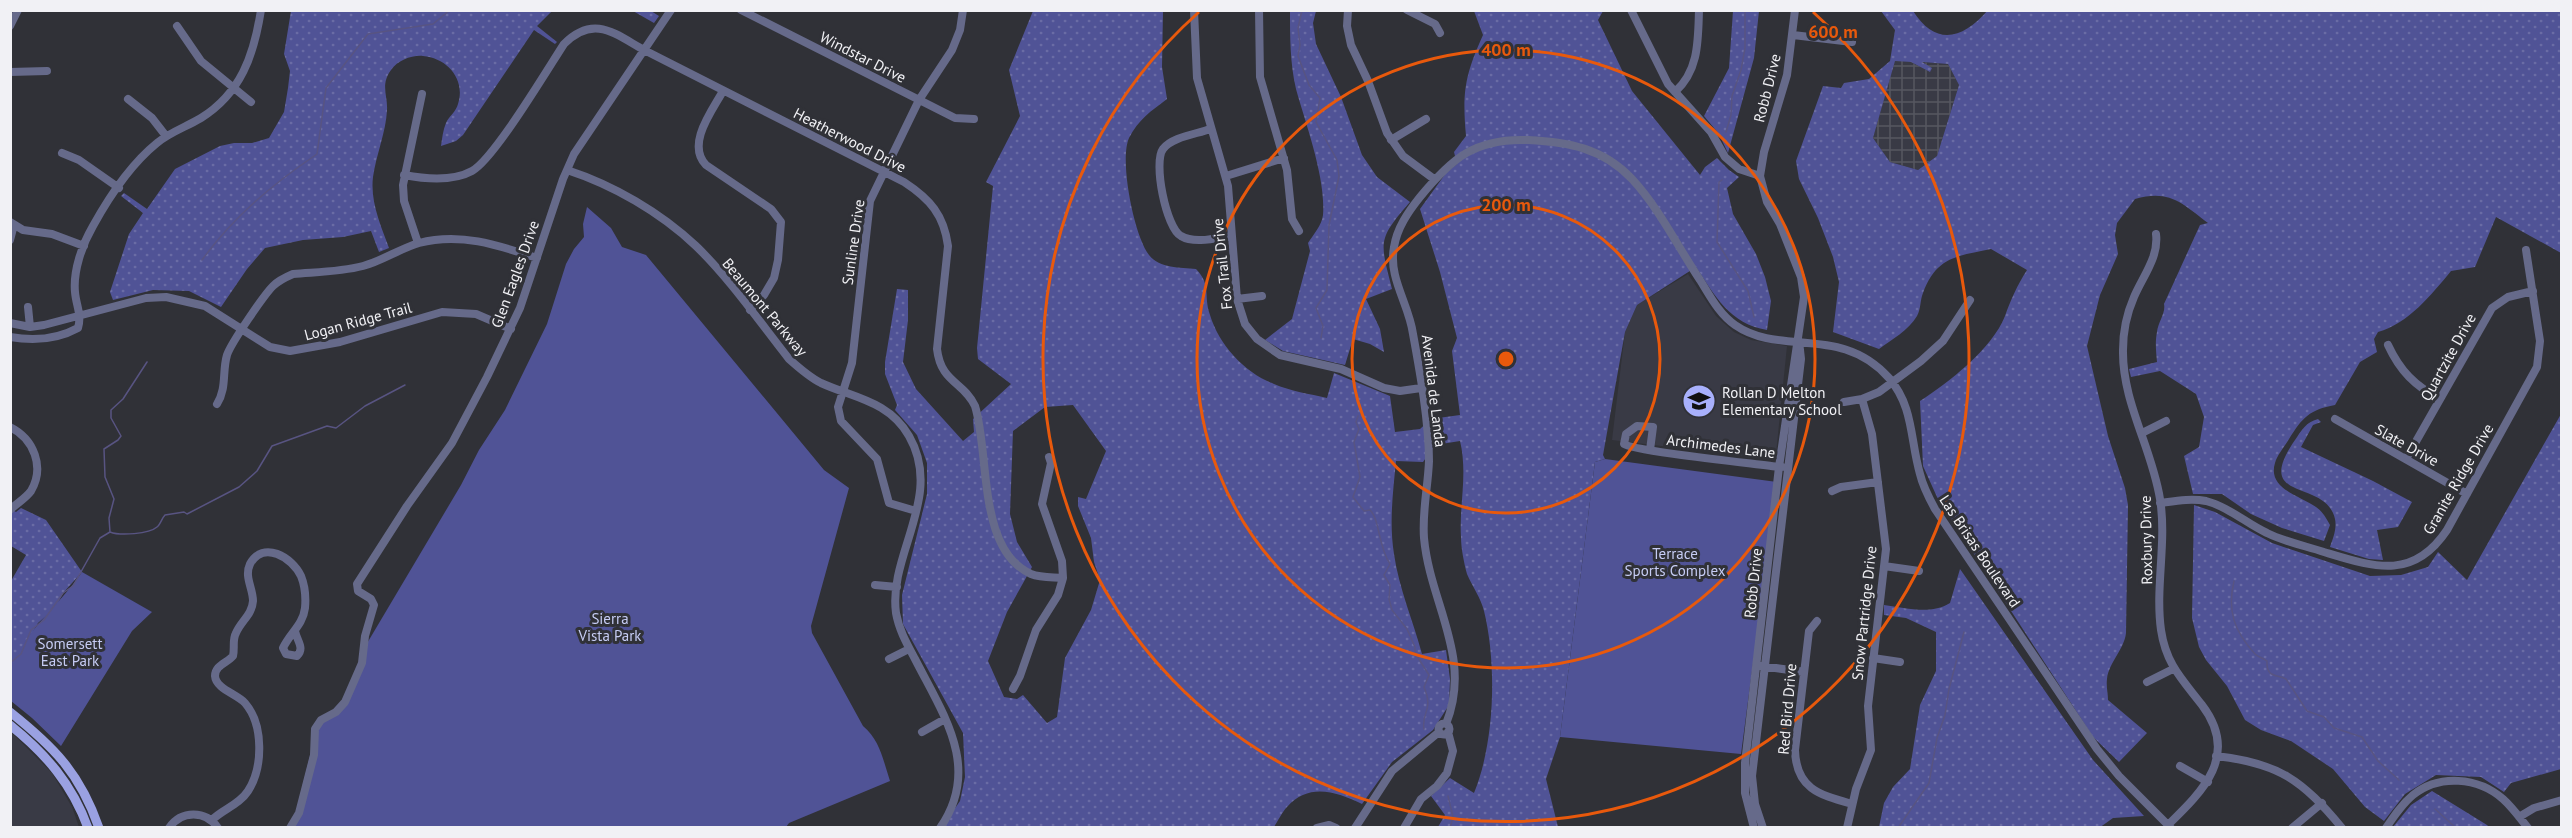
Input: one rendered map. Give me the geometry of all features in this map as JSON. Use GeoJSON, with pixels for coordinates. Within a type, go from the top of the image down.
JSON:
{"type":"FeatureCollection","features":[{"type":"Feature","properties":{"kind":"main road"},"geometry":{"type":"LineString","coordinates":[[10,712],[51,745],[67,765],[87,800],[99,828]]}},
{"type":"Feature","properties":{"kind":"main road"},"geometry":{"type":"LineString","coordinates":[[10,725],[36,746],[58,771],[74,796],[88,828]]}},
{"type":"Feature","properties":{"kind":"street"},"geometry":{"type":"LineString","coordinates":[[10,26],[18,10]]}},
{"type":"Feature","properties":{"kind":"street"},"geometry":{"type":"LineString","coordinates":[[10,337],[35,339],[63,334],[78,328],[80,316],[75,294],[75,280],[91,229],[144,154],[166,136],[199,119],[234,90],[254,50],[261,10]]}},
{"type":"Feature","properties":{"kind":"street","name":"Glen Eagles Drive"},"geometry":{"type":"LineString","coordinates":[[290,828],[299,813],[314,755],[315,729],[321,720],[342,706],[362,663],[365,636],[375,609],[373,602],[356,588],[407,506],[452,443],[511,329],[567,170],[581,143],[671,10]]}},
{"type":"Feature","properties":{"kind":"street","name":"Windstar Drive"},"geometry":{"type":"LineString","coordinates":[[741,10],[758,14],[955,118],[974,119]]}},
{"type":"Feature","properties":{"kind":"street","name":"Sunline Drive"},"geometry":{"type":"LineString","coordinates":[[916,511],[889,503],[877,459],[839,417],[838,407],[852,363],[868,211],[874,191],[919,100],[952,50],[960,30],[963,10]]}},
{"type":"Feature","properties":{"kind":"street","name":"Fox Trail Drive"},"geometry":{"type":"LineString","coordinates":[[1194,10],[1197,78],[1210,129],[1226,176],[1237,299],[1241,315],[1250,332],[1264,346],[1280,355],[1353,373],[1384,388],[1400,391],[1421,388]]}},
{"type":"Feature","properties":{"kind":"street"},"geometry":{"type":"LineString","coordinates":[[1259,10],[1260,77],[1284,159],[1292,219],[1299,231]]}},
{"type":"Feature","properties":{"kind":"street"},"geometry":{"type":"LineString","coordinates":[[1348,10],[1347,26],[1350,45],[1368,81],[1391,140],[1403,156],[1434,179]]}},
{"type":"Feature","properties":{"kind":"street"},"geometry":{"type":"LineString","coordinates":[[1407,10],[1435,24],[1440,33]]}},
{"type":"Feature","properties":{"kind":"street"},"geometry":{"type":"LineString","coordinates":[[1632,10],[1665,78],[1675,92],[1711,132],[1731,164],[1744,172],[1760,176]]}},
{"type":"Feature","properties":{"kind":"street"},"geometry":{"type":"LineString","coordinates":[[1675,92],[1686,80],[1696,59],[1699,10]]}},
{"type":"Feature","properties":{"kind":"street","name":"Robb Drive"},"geometry":{"type":"LineString","coordinates":[[1754,828],[1746,801],[1744,773],[1788,468],[1801,359],[1799,341],[1804,297],[1801,277],[1780,224],[1767,202],[1760,176],[1764,152],[1787,75],[1795,10]]}},
{"type":"Feature","properties":{"kind":"street"},"geometry":{"type":"LineString","coordinates":[[177,26],[201,62],[251,102]]}},
{"type":"Feature","properties":{"kind":"street","name":"Heatherwood Drive"},"geometry":{"type":"LineString","coordinates":[[404,175],[430,178],[457,176],[481,165],[564,44],[576,34],[591,29],[608,30],[923,194],[942,219],[948,246],[937,349],[938,359],[948,377],[966,393],[975,406],[998,540],[1018,565],[1031,574],[1063,578]]}},
{"type":"Feature","properties":{"kind":"street"},"geometry":{"type":"LineString","coordinates":[[1793,35],[1852,42]]}},
{"type":"Feature","properties":{"kind":"street"},"geometry":{"type":"LineString","coordinates":[[10,72],[47,71]]}},
{"type":"Feature","properties":{"kind":"street"},"geometry":{"type":"LineString","coordinates":[[723,91],[699,140],[699,156],[706,165],[771,209],[778,217],[782,228],[774,278],[764,295],[750,310]]}},
{"type":"Feature","properties":{"kind":"street"},"geometry":{"type":"LineString","coordinates":[[418,243],[404,201],[404,175],[422,94]]}},
{"type":"Feature","properties":{"kind":"street"},"geometry":{"type":"LineString","coordinates":[[128,99],[152,118],[166,136]]}},
{"type":"Feature","properties":{"kind":"street"},"geometry":{"type":"LineString","coordinates":[[1391,140],[1426,120]]}},
{"type":"Feature","properties":{"kind":"street"},"geometry":{"type":"LineString","coordinates":[[1210,129],[1172,142],[1163,149],[1158,165],[1170,224],[1182,237],[1192,239],[1232,236]]}},
{"type":"Feature","properties":{"kind":"street","name":"Las Brisas Boulevard"},"geometry":{"type":"LineString","coordinates":[[1434,179],[1461,155],[1488,142],[1518,139],[1555,141],[1588,149],[1619,166],[1636,183],[1716,307],[1727,320],[1754,335],[1829,345],[1850,351],[1872,363],[1891,381],[1909,413],[1920,475],[1935,509],[2097,749],[2119,776],[2170,826]]}},
{"type":"Feature","properties":{"kind":"street"},"geometry":{"type":"LineString","coordinates":[[62,153],[79,160],[119,188]]}},
{"type":"Feature","properties":{"kind":"street"},"geometry":{"type":"LineString","coordinates":[[1226,176],[1284,159]]}},
{"type":"Feature","properties":{"kind":"street","name":"Beaumont Parkway"},"geometry":{"type":"LineString","coordinates":[[567,170],[617,191],[678,231],[707,258],[789,359],[803,372],[820,383],[881,407],[909,436],[917,456],[920,477],[915,521],[895,587],[896,605],[898,622],[907,650],[957,748],[958,779],[950,811],[940,828]]}},
{"type":"Feature","properties":{"kind":"street","name":"Avenida de Landa"},"geometry":{"type":"LineString","coordinates":[[1434,179],[1412,207],[1400,228],[1393,256],[1394,274],[1412,325],[1421,388],[1428,453],[1423,511],[1424,540],[1431,575],[1450,637],[1456,680],[1455,698],[1447,728]]}},
{"type":"Feature","properties":{"kind":"street"},"geometry":{"type":"LineString","coordinates":[[10,240],[12,224],[23,230],[52,234],[84,246]]}},
{"type":"Feature","properties":{"kind":"street","name":"Roxbury Drive"},"geometry":{"type":"LineString","coordinates":[[2156,234],[2157,249],[2131,305],[2123,347],[2126,382],[2156,477],[2160,503],[2160,618],[2164,645],[2174,669],[2211,719],[2216,741],[2216,756],[2208,782],[2201,793],[2170,826]]}},
{"type":"Feature","properties":{"kind":"street"},"geometry":{"type":"LineString","coordinates":[[217,404],[225,387],[228,352],[273,286],[284,278],[293,274],[361,267],[385,259],[418,243],[459,238],[482,240],[537,258]]}},
{"type":"Feature","properties":{"kind":"street","name":"Granite Ridge Drive"},"geometry":{"type":"LineString","coordinates":[[2160,503],[2206,501],[2224,508],[2277,538],[2365,564],[2394,567],[2412,562],[2434,547],[2447,530],[2537,367],[2540,341],[2526,250]]}},
{"type":"Feature","properties":{"kind":"street","name":"Quartzite Drive"},"geometry":{"type":"LineString","coordinates":[[2406,459],[2492,308],[2508,297],[2533,291]]}},
{"type":"Feature","properties":{"kind":"street"},"geometry":{"type":"LineString","coordinates":[[1237,299],[1262,296]]}},
{"type":"Feature","properties":{"kind":"street","name":"Logan Ridge Trail"},"geometry":{"type":"LineString","coordinates":[[10,323],[30,327],[146,298],[166,297],[205,306],[270,347],[290,351],[340,342],[442,312],[476,314],[511,329]]}},
{"type":"Feature","properties":{"kind":"street"},"geometry":{"type":"LineString","coordinates":[[1844,402],[1862,399],[1879,392],[1939,346],[1970,300]]}},
{"type":"Feature","properties":{"kind":"street"},"geometry":{"type":"LineString","coordinates":[[28,307],[30,327]]}},
{"type":"Feature","properties":{"kind":"street","name":"Robb Drive"},"geometry":{"type":"LineString","coordinates":[[1763,828],[1755,804],[1752,776],[1779,467],[1793,358],[1799,341]]}},
{"type":"Feature","properties":{"kind":"street"},"geometry":{"type":"LineString","coordinates":[[2388,345],[2409,379],[2440,399]]}},
{"type":"Feature","properties":{"kind":"street","name":"Snow Partridge Drive"},"geometry":{"type":"LineString","coordinates":[[1847,828],[1852,804],[1871,750],[1868,706],[1885,541],[1872,434],[1862,399]]}},
{"type":"Feature","properties":{"kind":"street","name":"Slate Drive"},"geometry":{"type":"LineString","coordinates":[[2335,419],[2467,494]]}},
{"type":"Feature","properties":{"kind":"street"},"geometry":{"type":"LineString","coordinates":[[2142,433],[2166,421]]}},
{"type":"Feature","properties":{"kind":"street"},"geometry":{"type":"LineString","coordinates":[[10,427],[20,432],[30,443],[37,467],[30,491],[10,510]]}},
{"type":"Feature","properties":{"kind":"street","name":"Archimedes Lane"},"geometry":{"type":"LineString","coordinates":[[1650,450],[1788,468]]}},
{"type":"Feature","properties":{"kind":"street"},"geometry":{"type":"LineString","coordinates":[[1013,689],[1034,636],[1058,595],[1063,578],[1062,561],[1042,504],[1051,463],[1049,457]]}},
{"type":"Feature","properties":{"kind":"street"},"geometry":{"type":"LineString","coordinates":[[1832,491],[1840,487],[1878,482]]}},
{"type":"Feature","properties":{"kind":"street"},"geometry":{"type":"LineString","coordinates":[[169,828],[174,821],[185,815],[202,815],[215,824],[244,796],[256,773],[259,735],[254,716],[239,697],[218,684],[215,676],[220,666],[233,656],[235,634],[250,613],[252,594],[248,572],[251,562],[258,555],[269,552],[280,554],[293,564],[302,577],[305,611],[295,631]]}},
{"type":"Feature","properties":{"kind":"street"},"geometry":{"type":"LineString","coordinates":[[1884,567],[1918,571]]}},
{"type":"Feature","properties":{"kind":"street"},"geometry":{"type":"LineString","coordinates":[[875,585],[895,587]]}},
{"type":"Feature","properties":{"kind":"street","name":"Red Bird Drive"},"geometry":{"type":"LineString","coordinates":[[1817,621],[1809,632],[1795,750],[1796,766],[1805,783],[1818,793],[1852,804]]}},
{"type":"Feature","properties":{"kind":"street"},"geometry":{"type":"LineString","coordinates":[[889,659],[907,650]]}},
{"type":"Feature","properties":{"kind":"street"},"geometry":{"type":"LineString","coordinates":[[1873,658],[1900,662]]}},
{"type":"Feature","properties":{"kind":"street"},"geometry":{"type":"LineString","coordinates":[[1761,666],[1804,672]]}},
{"type":"Feature","properties":{"kind":"street"},"geometry":{"type":"LineString","coordinates":[[2147,682],[2174,669]]}},
{"type":"Feature","properties":{"kind":"street"},"geometry":{"type":"LineString","coordinates":[[922,732],[943,721]]}},
{"type":"Feature","properties":{"kind":"street","name":"Beaumont Parkway"},"geometry":{"type":"LineString","coordinates":[[934,828],[946,809],[954,778],[953,751],[943,721]]}},
{"type":"Feature","properties":{"kind":"street"},"geometry":{"type":"LineString","coordinates":[[1355,828],[1392,771],[1439,732],[1444,735],[1447,728]]}},
{"type":"Feature","properties":{"kind":"street"},"geometry":{"type":"LineString","coordinates":[[1404,828],[1421,799],[1437,786],[1447,773],[1453,751],[1447,728]]}},
{"type":"Feature","properties":{"kind":"street"},"geometry":{"type":"LineString","coordinates":[[2216,756],[2250,761],[2277,770],[2304,786],[2322,803],[2342,828]]}},
{"type":"Feature","properties":{"kind":"street"},"geometry":{"type":"LineString","coordinates":[[2180,766],[2208,782]]}},
{"type":"Feature","properties":{"kind":"street"},"geometry":{"type":"LineString","coordinates":[[2386,828],[2399,809],[2414,794],[2441,783],[2470,782],[2489,789],[2505,801],[2528,828]]}},
{"type":"Feature","properties":{"kind":"street"},"geometry":{"type":"LineString","coordinates":[[2519,818],[2534,808],[2562,800]]}},
{"type":"Feature","properties":{"kind":"street"},"geometry":{"type":"LineString","coordinates":[[2292,828],[2322,803]]}},
{"type":"Feature","properties":{"kind":"street"},"geometry":{"type":"LineString","coordinates":[[1317,828],[1329,825],[1336,828]]}},
{"type":"Feature","properties":{"kind":"shaded area"},"geometry":{"type":"Polygon","coordinates":[[[1895,60],[1911,62],[1930,72],[1920,62],[1948,64],[1959,85],[1937,156],[1918,170],[1890,162],[1873,138],[1895,60]]]}},
{"type":"Feature","properties":{"kind":"shaded area","name":"Rollan D Melton Elementary School"},"geometry":{"type":"Polygon","coordinates":[[[1688,274],[1716,316],[1734,332],[1751,340],[1787,346],[1776,454],[1769,459],[1612,440],[1625,332],[1637,305],[1688,274]]]}},
{"type":"Feature","properties":{"kind":"shaded area"},"geometry":{"type":"Polygon","coordinates":[[[11,732],[52,773],[72,807],[79,827],[11,827],[11,732]]]}},
{"type":"Feature","properties":{"kind":"green space"},"geometry":{"type":"Polygon","coordinates":[[[1988,10],[2561,11],[2561,253],[2496,217],[2475,267],[2451,271],[2409,315],[2378,332],[2374,339],[2377,352],[2360,362],[2335,405],[2313,412],[2298,425],[2277,457],[2274,472],[2276,479],[2287,491],[2316,507],[2324,515],[2330,525],[2324,541],[2282,528],[2251,514],[2222,494],[2193,494],[2184,456],[2199,447],[2204,417],[2196,394],[2160,371],[2131,377],[2129,369],[2157,362],[2156,336],[2164,304],[2200,225],[2208,223],[2174,200],[2147,196],[2135,199],[2117,223],[2115,235],[2118,254],[2100,295],[2087,346],[2108,436],[2125,488],[2128,505],[2126,633],[2108,673],[2108,700],[2147,733],[2119,762],[2093,737],[1937,497],[1923,466],[1920,401],[1956,375],[1990,341],[1999,328],[2027,270],[1991,249],[1958,257],[1941,265],[1934,272],[1923,293],[1914,321],[1879,349],[1833,332],[1839,282],[1833,257],[1818,218],[1799,179],[1796,161],[1823,86],[1841,88],[1844,83],[1869,79],[1890,61],[1895,30],[1881,11],[1913,11],[1931,30],[1950,35],[1959,33],[1979,20],[1988,10]],[[1895,61],[1873,138],[1890,162],[1918,170],[1937,156],[1959,85],[1948,64],[1922,62],[1932,68],[1930,72],[1911,62],[1895,61]]]}},
{"type":"Feature","properties":{"kind":"green space"},"geometry":{"type":"Polygon","coordinates":[[[291,11],[552,11],[537,26],[557,42],[555,44],[534,30],[463,135],[456,141],[441,146],[445,126],[457,107],[460,95],[457,78],[447,65],[423,56],[410,57],[394,66],[386,81],[386,118],[372,186],[377,214],[389,248],[379,252],[371,231],[343,237],[303,240],[265,248],[247,269],[221,307],[189,291],[153,290],[113,300],[110,292],[129,234],[143,213],[121,196],[124,193],[147,209],[175,169],[220,146],[252,143],[269,138],[284,112],[290,71],[284,54],[291,11]]]}},
{"type":"Feature","properties":{"kind":"green space"},"geometry":{"type":"Polygon","coordinates":[[[633,11],[651,11],[659,16],[654,23],[633,11]]]}},
{"type":"Feature","properties":{"kind":"green space"},"geometry":{"type":"Polygon","coordinates":[[[1033,11],[1163,11],[1162,67],[1167,99],[1136,126],[1126,149],[1127,180],[1133,215],[1143,245],[1149,255],[1159,263],[1196,269],[1206,286],[1210,315],[1220,337],[1234,357],[1253,373],[1280,386],[1327,398],[1334,373],[1390,396],[1395,432],[1420,429],[1431,419],[1460,415],[1452,351],[1457,338],[1440,272],[1420,209],[1446,173],[1457,164],[1454,152],[1466,136],[1464,107],[1466,84],[1472,61],[1483,35],[1474,11],[1603,11],[1598,20],[1632,91],[1700,175],[1705,167],[1717,158],[1739,177],[1727,188],[1733,214],[1756,254],[1765,277],[1771,301],[1767,330],[1754,327],[1733,315],[1717,298],[1696,267],[1637,305],[1625,332],[1603,455],[1605,459],[1595,462],[1560,737],[1546,779],[1558,827],[1438,827],[1445,815],[1431,796],[1450,778],[1474,793],[1486,750],[1492,703],[1488,632],[1483,606],[1467,574],[1462,546],[1463,465],[1460,441],[1435,445],[1423,462],[1396,461],[1392,508],[1396,567],[1403,592],[1422,654],[1446,650],[1450,679],[1449,705],[1433,730],[1392,762],[1362,804],[1333,793],[1304,794],[1287,807],[1274,827],[942,827],[960,801],[965,777],[963,733],[903,624],[902,595],[927,494],[927,463],[917,435],[895,410],[897,405],[885,374],[885,362],[897,289],[908,290],[908,320],[903,362],[916,389],[963,441],[974,432],[973,419],[1011,384],[978,359],[977,348],[993,186],[986,182],[1020,116],[1009,70],[1033,11]],[[1073,405],[1045,407],[1013,431],[1010,514],[1017,542],[1032,567],[1007,612],[988,661],[1004,697],[1017,699],[1023,695],[1047,723],[1057,717],[1065,658],[1091,610],[1100,580],[1094,562],[1091,538],[1078,506],[1078,497],[1086,499],[1106,451],[1073,405]]]}},
{"type":"Feature","properties":{"kind":"green space"},"geometry":{"type":"Polygon","coordinates":[[[1290,11],[1316,11],[1313,23],[1316,44],[1341,97],[1362,155],[1377,177],[1410,202],[1392,225],[1384,242],[1385,260],[1392,289],[1366,299],[1380,329],[1384,352],[1370,344],[1353,339],[1345,365],[1283,351],[1265,340],[1292,319],[1310,251],[1308,243],[1323,215],[1318,168],[1294,79],[1290,11]]]}},
{"type":"Feature","properties":{"kind":"green space"},"geometry":{"type":"Polygon","coordinates":[[[1733,11],[1759,11],[1754,58],[1728,153],[1719,134],[1704,116],[1729,68],[1733,11]]]}},
{"type":"Feature","properties":{"kind":"green space","name":"Sierra Vista Park"},"geometry":{"type":"Polygon","coordinates":[[[587,207],[611,228],[622,247],[646,255],[824,470],[849,488],[811,626],[812,633],[863,726],[877,744],[890,781],[789,823],[786,827],[292,828],[317,728],[325,720],[339,713],[366,645],[461,485],[479,450],[505,410],[547,324],[566,264],[584,237],[583,224],[587,207]]]}},
{"type":"Feature","properties":{"kind":"green space"},"geometry":{"type":"Polygon","coordinates":[[[2561,414],[2561,769],[2511,783],[2504,792],[2481,777],[2436,775],[2405,794],[2384,821],[2365,807],[2333,769],[2291,741],[2261,730],[2245,720],[2227,686],[2206,660],[2199,647],[2192,618],[2194,505],[2215,512],[2272,543],[2370,576],[2401,575],[2428,567],[2438,552],[2467,580],[2561,414]]]}},
{"type":"Feature","properties":{"kind":"green space"},"geometry":{"type":"Polygon","coordinates":[[[2318,419],[2321,422],[2313,425],[2301,447],[2412,502],[2398,527],[2377,530],[2383,560],[2369,559],[2330,547],[2335,519],[2329,506],[2319,498],[2286,482],[2281,474],[2284,460],[2297,437],[2307,425],[2318,419]]]}},
{"type":"Feature","properties":{"kind":"green space","name":"Terrace Sports Complex"},"geometry":{"type":"Polygon","coordinates":[[[1605,459],[1777,482],[1741,754],[1560,737],[1595,462],[1605,459]]]}},
{"type":"Feature","properties":{"kind":"green space"},"geometry":{"type":"Polygon","coordinates":[[[21,508],[46,520],[82,572],[63,593],[56,607],[38,623],[11,670],[11,581],[26,555],[11,546],[11,509],[16,512],[21,508]]]}},
{"type":"Feature","properties":{"kind":"green space"},"geometry":{"type":"Polygon","coordinates":[[[1960,569],[2093,760],[2144,816],[2113,818],[2099,828],[1879,827],[1884,803],[1893,787],[1910,769],[1920,705],[1936,671],[1936,632],[1906,618],[1884,615],[1884,605],[1918,610],[1943,607],[1950,603],[1960,569]]]}},
{"type":"Feature","properties":{"kind":"green space","name":"Somersett East Park"},"geometry":{"type":"Polygon","coordinates":[[[82,572],[152,612],[132,631],[61,746],[11,701],[10,677],[17,655],[25,642],[82,572]]]}},
{"type":"Feature","properties":{"kind":"green space"},"geometry":{"type":"Polygon","coordinates":[[[2432,791],[2489,827],[2393,827],[2411,805],[2432,791]]]}},
{"type":"Feature","properties":{"kind":"waterway"},"geometry":{"type":"LineString","coordinates":[[202,260],[227,229],[255,202],[317,154],[326,88],[368,34],[433,24],[450,10]]}},
{"type":"Feature","properties":{"kind":"waterway"},"geometry":{"type":"LineString","coordinates":[[1302,10],[1298,28],[1300,45],[1298,56],[1309,85],[1320,98],[1316,122],[1337,160],[1339,176],[1329,225],[1327,290],[1316,308],[1323,326],[1321,338]]}},
{"type":"Feature","properties":{"kind":"waterway"},"geometry":{"type":"LineString","coordinates":[[1726,132],[1731,115],[1732,96],[1741,70],[1745,48],[1745,10]]}},
{"type":"Feature","properties":{"kind":"waterway"},"geometry":{"type":"LineString","coordinates":[[1722,180],[1719,182],[1717,242],[1748,291],[1754,317]]}},
{"type":"Feature","properties":{"kind":"waterway"},"geometry":{"type":"LineString","coordinates":[[10,663],[21,654],[31,630],[44,620],[63,593],[73,586],[100,538],[110,532],[109,518],[114,499],[105,477],[104,449],[121,436],[111,418],[111,410],[123,399],[147,362]]}},
{"type":"Feature","properties":{"kind":"waterway"},"geometry":{"type":"LineString","coordinates":[[110,532],[141,533],[158,526],[165,515],[184,512],[187,514],[239,487],[257,471],[272,446],[327,426],[336,428],[365,406],[405,385]]}},
{"type":"Feature","properties":{"kind":"waterway"},"geometry":{"type":"LineString","coordinates":[[1358,416],[1356,422],[1359,429],[1354,442],[1360,477],[1353,497],[1364,511],[1370,510],[1373,514],[1390,564],[1384,575],[1390,585],[1389,599],[1392,610],[1407,629],[1415,647],[1415,653],[1429,675],[1424,687],[1428,701],[1424,729]]}},
{"type":"Feature","properties":{"kind":"waterway"},"geometry":{"type":"LineString","coordinates":[[2234,581],[2231,602],[2237,629],[2255,654],[2267,661],[2270,673],[2286,679],[2307,711],[2324,717],[2334,728],[2362,737],[2378,761],[2399,780]]}},
{"type":"Feature","properties":{"kind":"waterway"},"geometry":{"type":"LineString","coordinates":[[1898,828],[1929,783],[1937,738],[1945,715],[1949,689],[1964,632]]}},
{"type":"Feature","properties":{"kind":"waterway"},"geometry":{"type":"LineString","coordinates":[[1448,796],[1453,817],[1450,828]]}},
{"type":"Feature","properties":{"kind":"waterway"},"geometry":{"type":"LineString","coordinates":[[2435,809],[2456,828]]}},
{"type":"Feature","properties":{"kind":"place","name":"Rollan D Melton Elementary School"},"geometry":{"type":"Point","coordinates":[1699,401]}}]}
